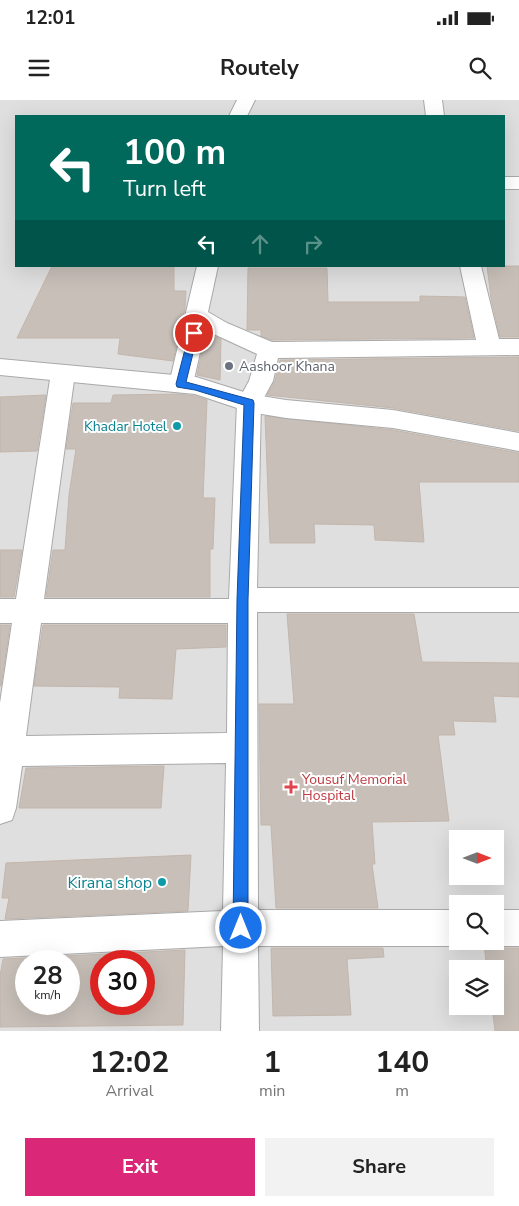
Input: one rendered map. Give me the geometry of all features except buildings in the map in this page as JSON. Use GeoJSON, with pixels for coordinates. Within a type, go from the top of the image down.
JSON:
{"type":"FeatureCollection","features":[{"type":"Feature","properties":{"kind":"street"},"geometry":{"type":"LineString","coordinates":[[238,115],[246,100]]}},
{"type":"Feature","properties":{"kind":"street"},"geometry":{"type":"LineString","coordinates":[[433,100],[435,115]]}},
{"type":"Feature","properties":{"kind":"street"},"geometry":{"type":"LineString","coordinates":[[505,183],[519,183]]}},
{"type":"Feature","properties":{"kind":"street"},"geometry":{"type":"LineString","coordinates":[[181,384],[208,267]]}},
{"type":"Feature","properties":{"kind":"street"},"geometry":{"type":"LineString","coordinates":[[470,267],[490,347]]}},
{"type":"Feature","properties":{"kind":"street"},"geometry":{"type":"LineString","coordinates":[[198,316],[219,328],[269,350],[519,347]]}},
{"type":"Feature","properties":{"kind":"street"},"geometry":{"type":"LineString","coordinates":[[240,1031],[242,605],[249,403],[261,381],[269,350]]}},
{"type":"Feature","properties":{"kind":"street"},"geometry":{"type":"LineString","coordinates":[[0,367],[196,386],[249,403],[286,409],[393,419],[519,442]]}},
{"type":"Feature","properties":{"kind":"street"},"geometry":{"type":"LineString","coordinates":[[0,808],[4,751],[29,611],[63,373]]}},
{"type":"Feature","properties":{"kind":"street"},"geometry":{"type":"LineString","coordinates":[[0,611],[519,600]]}},
{"type":"Feature","properties":{"kind":"street"},"geometry":{"type":"LineString","coordinates":[[4,751],[242,748]]}},
{"type":"Feature","properties":{"kind":"street"},"geometry":{"type":"LineString","coordinates":[[0,938],[241,928],[449,928]]}},
{"type":"Feature","properties":{"kind":"street"},"geometry":{"type":"LineString","coordinates":[[504,928],[519,928]]}},
{"type":"Feature","properties":{"kind":"shaded area"},"geometry":{"type":"Polygon","coordinates":[[[0,100],[519,100],[519,1031],[0,1031],[0,100]]]}},
{"type":"Feature","properties":{"kind":"place","name":"Aashoor Khana"},"geometry":{"type":"Point","coordinates":[229,366]}},
{"type":"Feature","properties":{"kind":"place","name":"Khadar Hotel"},"geometry":{"type":"Point","coordinates":[177,426]}},
{"type":"Feature","properties":{"kind":"place","name":"Yousuf Memorial Hospital"},"geometry":{"type":"Point","coordinates":[291,787]}},
{"type":"Feature","properties":{"kind":"place","name":"Kirana shop"},"geometry":{"type":"Point","coordinates":[162,882]}},
{"type":"Feature","properties":{"kind":"route"},"geometry":{"type":"LineString","coordinates":[[194,333],[181,384],[196,386],[249,403],[242,600],[241,928]]}}]}
